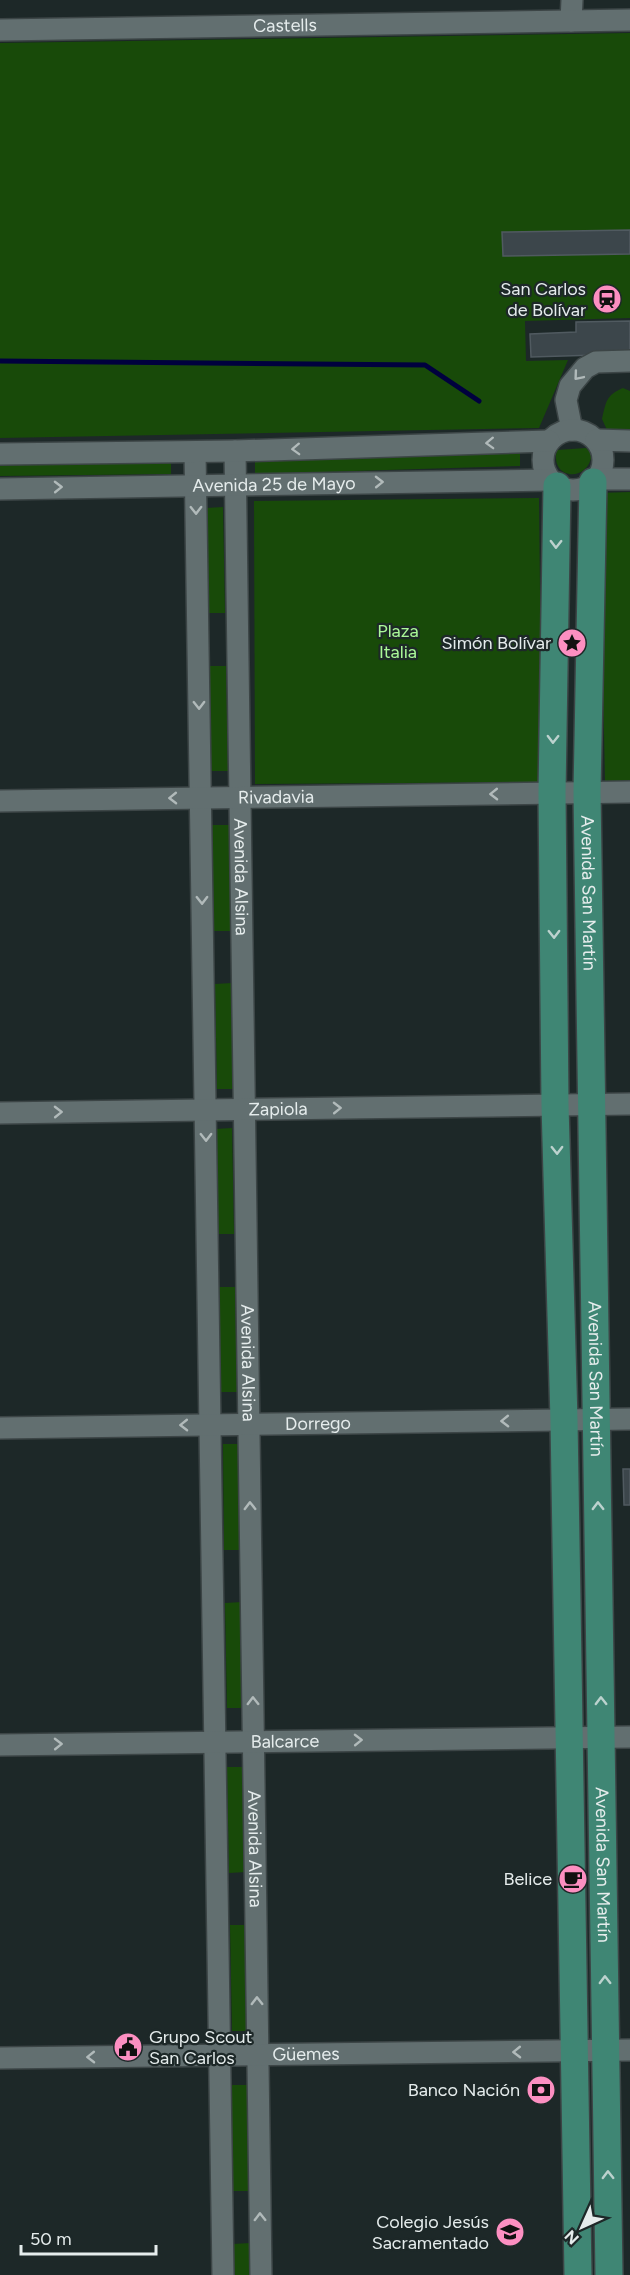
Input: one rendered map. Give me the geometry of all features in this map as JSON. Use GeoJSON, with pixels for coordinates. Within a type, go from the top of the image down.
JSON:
{"type":"FeatureCollection","features":[{"type":"Feature","properties":{"kind":"main road","name":"Avenida San Martín"},"geometry":{"type":"LineString","coordinates":[[595,481],[587,792],[591,1104],[601,1737],[618,2050],[609,2275]]}},
{"type":"Feature","properties":{"kind":"main road","name":"Avenida San Martín"},"geometry":{"type":"LineString","coordinates":[[554,483],[552,793],[555,1105],[564,1420],[578,2275]]}},
{"type":"Feature","properties":{"kind":"street"},"geometry":{"type":"LineString","coordinates":[[571,21],[572,0]]}},
{"type":"Feature","properties":{"kind":"street","name":"Castells"},"geometry":{"type":"LineString","coordinates":[[0,30],[630,20]]}},
{"type":"Feature","properties":{"kind":"street"},"geometry":{"type":"LineString","coordinates":[[572,430],[566,400],[570,386],[585,368],[596,362],[630,361]]}},
{"type":"Feature","properties":{"kind":"street"},"geometry":{"type":"LineString","coordinates":[[596,440],[602,453],[603,466],[595,481],[587,487],[572,490],[554,483],[544,468],[543,454],[549,441],[559,433],[572,430],[581,431],[596,440],[630,441]]}},
{"type":"Feature","properties":{"kind":"street","name":"Avenida 25 de Mayo"},"geometry":{"type":"LineString","coordinates":[[0,454],[195,452],[549,441]]}},
{"type":"Feature","properties":{"kind":"street","name":"Avenida Alsina"},"geometry":{"type":"LineString","coordinates":[[235,451],[261,2275]]}},
{"type":"Feature","properties":{"kind":"street"},"geometry":{"type":"LineString","coordinates":[[195,452],[223,2275]]}},
{"type":"Feature","properties":{"kind":"street"},"geometry":{"type":"LineString","coordinates":[[595,481],[630,479]]}},
{"type":"Feature","properties":{"kind":"street","name":"Avenida 25 de Mayo"},"geometry":{"type":"LineString","coordinates":[[0,489],[236,484],[554,483]]}},
{"type":"Feature","properties":{"kind":"street","name":"Rivadavia"},"geometry":{"type":"LineString","coordinates":[[0,801],[630,792]]}},
{"type":"Feature","properties":{"kind":"street","name":"Zapiola"},"geometry":{"type":"LineString","coordinates":[[0,1113],[630,1104]]}},
{"type":"Feature","properties":{"kind":"street","name":"Dorrego"},"geometry":{"type":"LineString","coordinates":[[0,1428],[630,1419]]}},
{"type":"Feature","properties":{"kind":"street","name":"Balcarce"},"geometry":{"type":"LineString","coordinates":[[0,1745],[630,1737]]}},
{"type":"Feature","properties":{"kind":"street","name":"Güemes"},"geometry":{"type":"LineString","coordinates":[[0,2058],[618,2050]]}},
{"type":"Feature","properties":{"kind":"green space"},"geometry":{"type":"Polygon","coordinates":[[[630,33],[630,318],[525,321],[526,361],[568,360],[539,428],[0,438],[0,43],[630,33]]]}},
{"type":"Feature","properties":{"kind":"green space"},"geometry":{"type":"Polygon","coordinates":[[[623,388],[630,391],[630,429],[607,430],[602,419],[606,404],[613,393],[623,388]]]}},
{"type":"Feature","properties":{"kind":"green space"},"geometry":{"type":"Polygon","coordinates":[[[586,448],[592,454],[584,470],[577,474],[570,474],[559,467],[556,460],[557,450],[586,448]]]}},
{"type":"Feature","properties":{"kind":"green space"},"geometry":{"type":"Polygon","coordinates":[[[520,453],[520,466],[255,474],[255,460],[520,453]]]}},
{"type":"Feature","properties":{"kind":"green space"},"geometry":{"type":"Polygon","coordinates":[[[171,460],[171,474],[0,476],[0,462],[171,460]]]}},
{"type":"Feature","properties":{"kind":"green space"},"geometry":{"type":"Polygon","coordinates":[[[630,492],[630,781],[605,781],[599,493],[630,492]]]}},
{"type":"Feature","properties":{"kind":"green space","name":"Plaza Italia"},"geometry":{"type":"Polygon","coordinates":[[[539,498],[542,782],[255,784],[254,501],[539,498]]]}},
{"type":"Feature","properties":{"kind":"green space"},"geometry":{"type":"Polygon","coordinates":[[[223,507],[225,613],[208,613],[206,508],[223,507]]]}},
{"type":"Feature","properties":{"kind":"green space"},"geometry":{"type":"Polygon","coordinates":[[[209,666],[226,666],[228,771],[211,771],[209,666]]]}},
{"type":"Feature","properties":{"kind":"green space"},"geometry":{"type":"Polygon","coordinates":[[[212,825],[230,825],[231,931],[214,931],[212,825]]]}},
{"type":"Feature","properties":{"kind":"green space"},"geometry":{"type":"Polygon","coordinates":[[[232,983],[234,1089],[217,1089],[215,984],[232,983]]]}},
{"type":"Feature","properties":{"kind":"green space"},"geometry":{"type":"Polygon","coordinates":[[[232,1128],[234,1234],[217,1234],[215,1129],[232,1128]]]}},
{"type":"Feature","properties":{"kind":"green space"},"geometry":{"type":"Polygon","coordinates":[[[218,1287],[235,1287],[237,1392],[220,1392],[218,1287]]]}},
{"type":"Feature","properties":{"kind":"green space"},"geometry":{"type":"Polygon","coordinates":[[[223,1444],[239,1444],[241,1550],[224,1550],[223,1444]]]}},
{"type":"Feature","properties":{"kind":"green space"},"geometry":{"type":"Polygon","coordinates":[[[242,1602],[244,1708],[227,1708],[225,1603],[242,1602]]]}},
{"type":"Feature","properties":{"kind":"green space"},"geometry":{"type":"Polygon","coordinates":[[[227,1767],[244,1767],[246,1872],[229,1873],[227,1767]]]}},
{"type":"Feature","properties":{"kind":"green space"},"geometry":{"type":"Polygon","coordinates":[[[230,1925],[247,1925],[249,2031],[232,2031],[230,1925]]]}},
{"type":"Feature","properties":{"kind":"green space"},"geometry":{"type":"Polygon","coordinates":[[[230,2085],[247,2085],[249,2191],[232,2191],[230,2085]]]}},
{"type":"Feature","properties":{"kind":"green space"},"geometry":{"type":"Polygon","coordinates":[[[250,2243],[250,2275],[233,2275],[233,2244],[250,2243]]]}},
{"type":"Feature","properties":{"kind":"building"},"geometry":{"type":"Polygon","coordinates":[[[630,230],[630,254],[503,256],[502,232],[630,230]]]}},
{"type":"Feature","properties":{"kind":"building"},"geometry":{"type":"Polygon","coordinates":[[[630,321],[630,354],[531,357],[530,334],[576,332],[576,322],[630,321]]]}},
{"type":"Feature","properties":{"kind":"building"},"geometry":{"type":"Polygon","coordinates":[[[623,1469],[630,1469],[630,1505],[624,1505],[623,1469]]]}},
{"type":"Feature","properties":{"kind":"waterway"},"geometry":{"type":"LineString","coordinates":[[0,361],[425,365],[479,401]]}},
{"type":"Feature","properties":{"kind":"place","name":"San Carlos de Bolívar"},"geometry":{"type":"Point","coordinates":[607,299]}},
{"type":"Feature","properties":{"kind":"place","name":"Simón Bolívar"},"geometry":{"type":"Point","coordinates":[572,643]}},
{"type":"Feature","properties":{"kind":"place","name":"Belice"},"geometry":{"type":"Point","coordinates":[573,1879]}},
{"type":"Feature","properties":{"kind":"place","name":"Grupo Scout San Carlos"},"geometry":{"type":"Point","coordinates":[128,2047]}},
{"type":"Feature","properties":{"kind":"place","name":"Banco Nación"},"geometry":{"type":"Point","coordinates":[541,2090]}},
{"type":"Feature","properties":{"kind":"place","name":"Colegio Jesús Sacramentado"},"geometry":{"type":"Point","coordinates":[510,2232]}}]}
